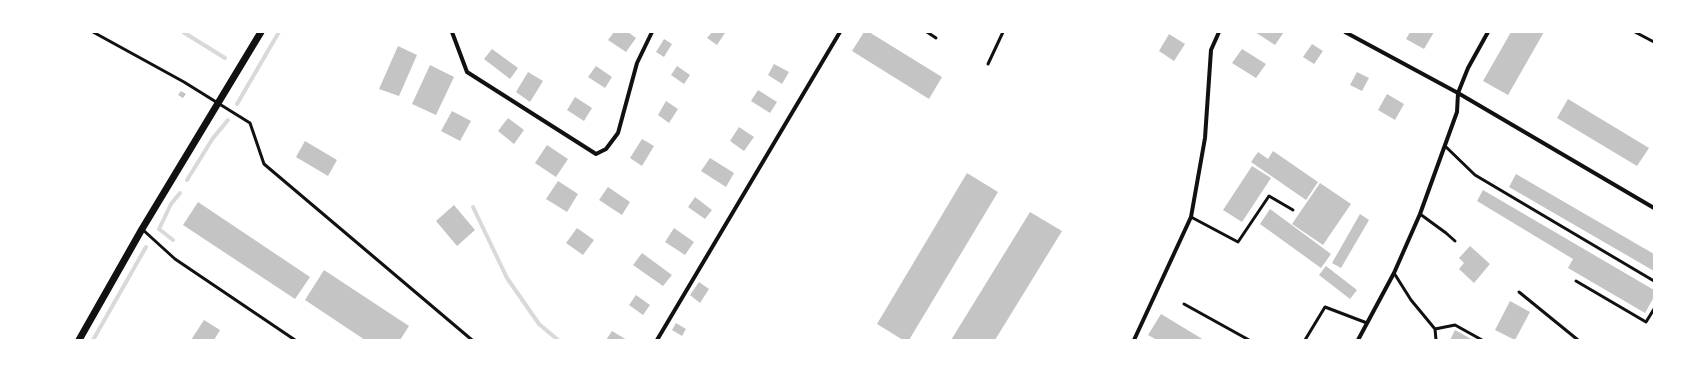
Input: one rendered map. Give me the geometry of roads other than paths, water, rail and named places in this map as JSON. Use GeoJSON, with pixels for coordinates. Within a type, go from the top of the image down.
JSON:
{"type":"FeatureCollection","features":[{"type":"Feature","properties":{"kind":"street"},"geometry":{"type":"LineString","coordinates":[[79,340],[142,229],[261,32]]}},
{"type":"Feature","properties":{"kind":"street"},"geometry":{"type":"LineString","coordinates":[[452,32],[467,72],[596,154],[606,150],[618,133],[637,63],[652,32]]}},
{"type":"Feature","properties":{"kind":"street"},"geometry":{"type":"LineString","coordinates":[[658,340],[840,32]]}},
{"type":"Feature","properties":{"kind":"street"},"geometry":{"type":"LineString","coordinates":[[1134,340],[1191,217],[1205,138],[1211,50],[1219,32]]}},
{"type":"Feature","properties":{"kind":"street"},"geometry":{"type":"LineString","coordinates":[[1345,32],[1458,93],[1654,208]]}},
{"type":"Feature","properties":{"kind":"street"},"geometry":{"type":"LineString","coordinates":[[1358,340],[1394,273],[1420,214],[1457,112],[1458,93],[1468,68],[1488,32]]}},
{"type":"Feature","properties":{"kind":"lane"},"geometry":{"type":"LineString","coordinates":[[93,32],[184,82],[250,123],[264,164],[472,340]]}},
{"type":"Feature","properties":{"kind":"lane"},"geometry":{"type":"LineString","coordinates":[[927,32],[936,38]]}},
{"type":"Feature","properties":{"kind":"lane"},"geometry":{"type":"LineString","coordinates":[[988,64],[1003,32]]}},
{"type":"Feature","properties":{"kind":"lane"},"geometry":{"type":"LineString","coordinates":[[1634,32],[1654,42]]}},
{"type":"Feature","properties":{"kind":"lane"},"geometry":{"type":"LineString","coordinates":[[1444,146],[1475,174],[1654,281]]}},
{"type":"Feature","properties":{"kind":"lane"},"geometry":{"type":"LineString","coordinates":[[1191,217],[1238,242],[1269,196],[1293,210]]}},
{"type":"Feature","properties":{"kind":"lane"},"geometry":{"type":"LineString","coordinates":[[1420,214],[1455,241]]}},
{"type":"Feature","properties":{"kind":"lane"},"geometry":{"type":"LineString","coordinates":[[142,229],[175,259],[295,340]]}},
{"type":"Feature","properties":{"kind":"lane"},"geometry":{"type":"LineString","coordinates":[[1394,273],[1411,300],[1435,329],[1436,340]]}},
{"type":"Feature","properties":{"kind":"lane"},"geometry":{"type":"LineString","coordinates":[[1576,281],[1646,322],[1654,309]]}},
{"type":"Feature","properties":{"kind":"lane"},"geometry":{"type":"LineString","coordinates":[[1519,292],[1578,340]]}},
{"type":"Feature","properties":{"kind":"lane"},"geometry":{"type":"LineString","coordinates":[[1184,304],[1248,340]]}},
{"type":"Feature","properties":{"kind":"lane"},"geometry":{"type":"LineString","coordinates":[[1305,340],[1325,307],[1366,323]]}},
{"type":"Feature","properties":{"kind":"lane"},"geometry":{"type":"LineString","coordinates":[[1435,329],[1455,325],[1482,340]]}},
{"type":"Feature","properties":{"kind":"waterway"},"geometry":{"type":"LineString","coordinates":[[183,32],[225,58]]}},
{"type":"Feature","properties":{"kind":"waterway"},"geometry":{"type":"LineString","coordinates":[[237,104],[279,32]]}},
{"type":"Feature","properties":{"kind":"waterway"},"geometry":{"type":"LineString","coordinates":[[187,180],[213,138],[228,120]]}},
{"type":"Feature","properties":{"kind":"waterway"},"geometry":{"type":"LineString","coordinates":[[173,240],[159,229],[171,204],[180,193]]}},
{"type":"Feature","properties":{"kind":"waterway"},"geometry":{"type":"LineString","coordinates":[[473,207],[507,278],[539,324],[558,340]]}},
{"type":"Feature","properties":{"kind":"waterway"},"geometry":{"type":"LineString","coordinates":[[93,340],[146,247]]}}]}
